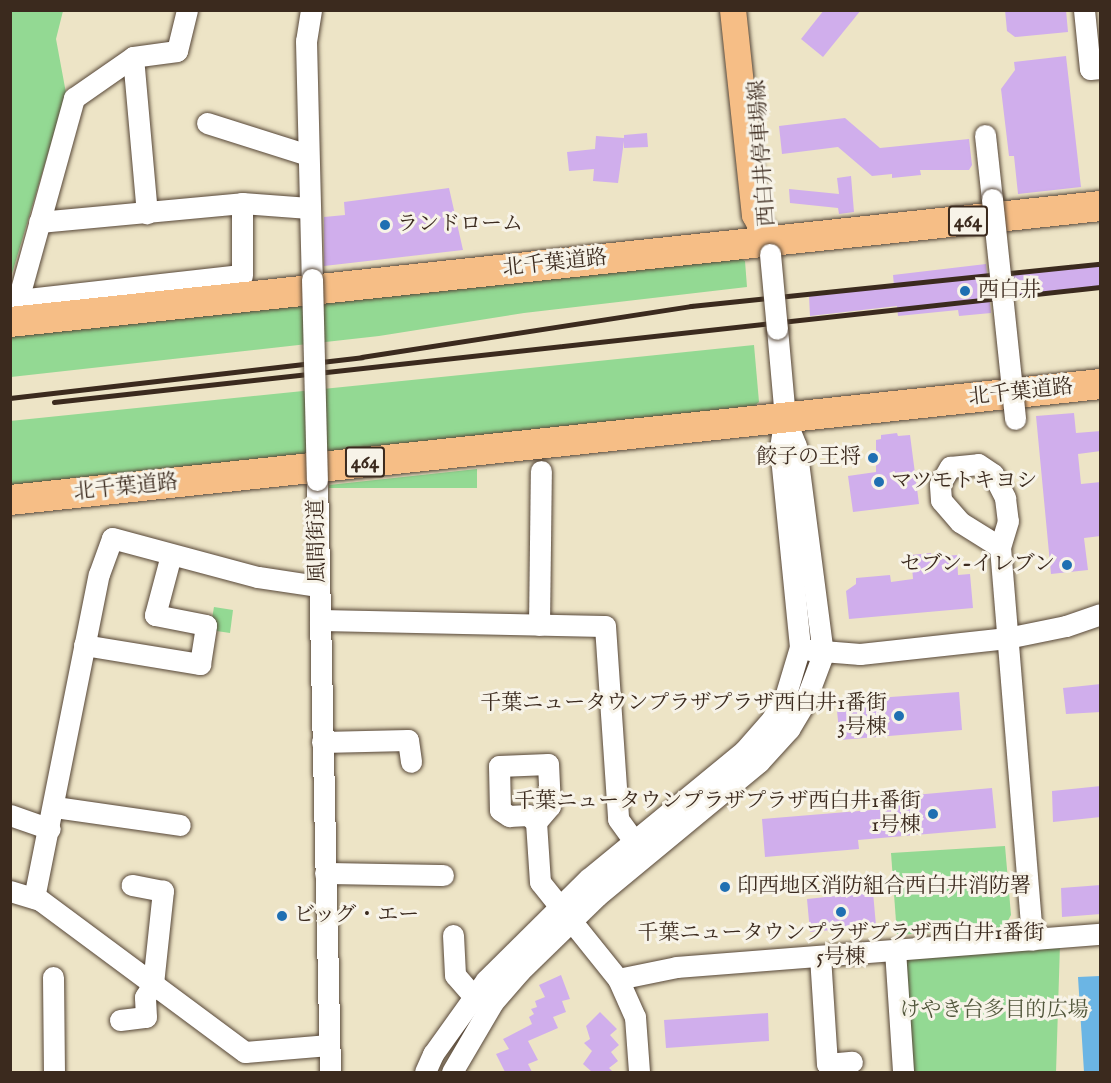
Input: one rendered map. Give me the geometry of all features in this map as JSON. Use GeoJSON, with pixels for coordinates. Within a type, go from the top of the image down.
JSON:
{"type":"FeatureCollection","features":[{"type":"Feature","properties":{"kind":"highway","name":"北千葉道路"},"geometry":{"type":"LineString","coordinates":[[10,322],[769,248],[1101,206]]}},
{"type":"Feature","properties":{"kind":"highway","name":"北千葉道路"},"geometry":{"type":"LineString","coordinates":[[10,500],[784,412],[1101,384]]}},
{"type":"Feature","properties":{"kind":"main road","name":"西白井停車場線"},"geometry":{"type":"LineString","coordinates":[[734,10],[755,215],[769,248]]}},
{"type":"Feature","properties":{"kind":"main road","name":"西白井停車場線"},"geometry":{"type":"LineString","coordinates":[[750,10],[771,213],[769,248]]}},
{"type":"Feature","properties":{"kind":"street"},"geometry":{"type":"LineString","coordinates":[[187,10],[177,51],[133,57],[74,99],[18,300],[242,274],[242,203]]}},
{"type":"Feature","properties":{"kind":"street","name":"風間街道"},"geometry":{"type":"LineString","coordinates":[[311,10],[306,41],[308,155],[330,1072]]}},
{"type":"Feature","properties":{"kind":"street"},"geometry":{"type":"LineString","coordinates":[[1084,10],[1090,69],[1101,68]]}},
{"type":"Feature","properties":{"kind":"street"},"geometry":{"type":"LineString","coordinates":[[133,57],[147,213]]}},
{"type":"Feature","properties":{"kind":"street"},"geometry":{"type":"LineString","coordinates":[[207,123],[308,155]]}},
{"type":"Feature","properties":{"kind":"street"},"geometry":{"type":"LineString","coordinates":[[985,135],[1015,419]]}},
{"type":"Feature","properties":{"kind":"street"},"geometry":{"type":"LineString","coordinates":[[39,222],[242,203],[309,207]]}},
{"type":"Feature","properties":{"kind":"street"},"geometry":{"type":"LineString","coordinates":[[452,1072],[493,1002],[565,916],[635,842],[757,738],[785,697],[800,647],[780,448],[784,412],[769,248]]}},
{"type":"Feature","properties":{"kind":"street"},"geometry":{"type":"LineString","coordinates":[[425,1072],[433,1054],[474,997],[565,916],[597,896],[771,750],[805,702],[823,654],[796,446],[784,412]]}},
{"type":"Feature","properties":{"kind":"street"},"geometry":{"type":"LineString","coordinates":[[539,626],[541,471]]}},
{"type":"Feature","properties":{"kind":"street"},"geometry":{"type":"LineString","coordinates":[[36,898],[84,645],[99,574],[112,538],[258,577],[318,586]]}},
{"type":"Feature","properties":{"kind":"street"},"geometry":{"type":"LineString","coordinates":[[1000,547],[1032,940]]}},
{"type":"Feature","properties":{"kind":"street"},"geometry":{"type":"LineString","coordinates":[[84,645],[200,663],[206,625],[155,615],[171,555]]}},
{"type":"Feature","properties":{"kind":"street"},"geometry":{"type":"LineString","coordinates":[[800,647],[823,654],[860,654],[1007,638],[1066,626],[1101,614]]}},
{"type":"Feature","properties":{"kind":"street"},"geometry":{"type":"LineString","coordinates":[[320,620],[605,626],[618,819],[635,842]]}},
{"type":"Feature","properties":{"kind":"street"},"geometry":{"type":"LineString","coordinates":[[322,742],[408,740],[411,762]]}},
{"type":"Feature","properties":{"kind":"street"},"geometry":{"type":"LineString","coordinates":[[55,807],[180,825]]}},
{"type":"Feature","properties":{"kind":"street"},"geometry":{"type":"LineString","coordinates":[[10,815],[50,829]]}},
{"type":"Feature","properties":{"kind":"street"},"geometry":{"type":"LineString","coordinates":[[536,822],[540,882],[565,916],[618,979],[635,1017],[639,1072]]}},
{"type":"Feature","properties":{"kind":"street"},"geometry":{"type":"LineString","coordinates":[[325,873],[443,875]]}},
{"type":"Feature","properties":{"kind":"street"},"geometry":{"type":"LineString","coordinates":[[120,1020],[146,1017],[145,997],[153,984],[163,891],[132,885]]}},
{"type":"Feature","properties":{"kind":"street"},"geometry":{"type":"LineString","coordinates":[[10,891],[36,898],[245,1052],[329,1045]]}},
{"type":"Feature","properties":{"kind":"street"},"geometry":{"type":"LineString","coordinates":[[10,906],[36,898]]}},
{"type":"Feature","properties":{"kind":"street"},"geometry":{"type":"LineString","coordinates":[[618,979],[677,967],[1101,934]]}},
{"type":"Feature","properties":{"kind":"street"},"geometry":{"type":"LineString","coordinates":[[453,935],[454,975],[474,997]]}},
{"type":"Feature","properties":{"kind":"street"},"geometry":{"type":"LineString","coordinates":[[895,950],[903,1072]]}},
{"type":"Feature","properties":{"kind":"street"},"geometry":{"type":"LineString","coordinates":[[820,956],[827,1064],[852,1062]]}},
{"type":"Feature","properties":{"kind":"street"},"geometry":{"type":"LineString","coordinates":[[53,976],[54,1072]]}},
{"type":"Feature","properties":{"kind":"green space"},"geometry":{"type":"Polygon","coordinates":[[[10,11],[63,11],[56,39],[66,93],[11,277],[10,11]]]}},
{"type":"Feature","properties":{"kind":"green space"},"geometry":{"type":"Polygon","coordinates":[[[735,255],[745,261],[747,287],[524,313],[379,336],[11,377],[10,333],[735,255]]]}},
{"type":"Feature","properties":{"kind":"green space"},"geometry":{"type":"Polygon","coordinates":[[[754,345],[759,402],[754,406],[11,487],[10,421],[754,345]]]}},
{"type":"Feature","properties":{"kind":"green space"},"geometry":{"type":"Polygon","coordinates":[[[477,469],[477,488],[329,488],[329,485],[477,469]]]}},
{"type":"Feature","properties":{"kind":"green space"},"geometry":{"type":"Polygon","coordinates":[[[214,607],[233,610],[230,633],[210,630],[214,607]]]}},
{"type":"Feature","properties":{"kind":"green space"},"geometry":{"type":"Polygon","coordinates":[[[1005,846],[1011,915],[1004,928],[897,935],[891,853],[1005,846]]]}},
{"type":"Feature","properties":{"kind":"green space","name":"けやき台多目的広場"},"geometry":{"type":"Polygon","coordinates":[[[1060,944],[1056,1072],[909,1072],[901,963],[909,955],[1060,944]]]}},
{"type":"Feature","properties":{"kind":"water"},"geometry":{"type":"Polygon","coordinates":[[[1100,976],[1100,1072],[1084,1072],[1078,977],[1100,976]]]}},
{"type":"Feature","properties":{"kind":"building"},"geometry":{"type":"Polygon","coordinates":[[[824,10],[861,10],[823,57],[801,39],[824,10]]]}},
{"type":"Feature","properties":{"kind":"building"},"geometry":{"type":"Polygon","coordinates":[[[1005,10],[1066,10],[1068,32],[1015,37],[1007,31],[1005,10]]]}},
{"type":"Feature","properties":{"kind":"building"},"geometry":{"type":"Polygon","coordinates":[[[1066,56],[1081,187],[1018,194],[1014,156],[1009,156],[1001,89],[1015,70],[1014,62],[1066,56]]]}},
{"type":"Feature","properties":{"kind":"building"},"geometry":{"type":"Polygon","coordinates":[[[845,118],[880,148],[969,139],[972,165],[969,170],[920,170],[921,175],[892,178],[892,174],[872,176],[838,147],[782,154],[779,126],[845,118]]]}},
{"type":"Feature","properties":{"kind":"building"},"geometry":{"type":"Polygon","coordinates":[[[647,133],[648,147],[624,148],[624,141],[618,183],[593,181],[594,169],[569,171],[567,152],[595,149],[596,136],[624,138],[624,135],[647,133]]]}},
{"type":"Feature","properties":{"kind":"building"},"geometry":{"type":"Polygon","coordinates":[[[851,176],[854,212],[839,214],[838,208],[790,203],[789,189],[839,194],[837,178],[851,176]]]}},
{"type":"Feature","properties":{"kind":"building"},"geometry":{"type":"Polygon","coordinates":[[[449,188],[463,250],[324,266],[324,217],[345,215],[344,202],[449,188]]]}},
{"type":"Feature","properties":{"kind":"building","name":"西白井"},"geometry":{"type":"Polygon","coordinates":[[[986,264],[991,313],[959,316],[958,310],[898,316],[897,306],[810,316],[809,296],[894,286],[893,275],[986,264]]]}},
{"type":"Feature","properties":{"kind":"building"},"geometry":{"type":"Polygon","coordinates":[[[1101,265],[1101,286],[1015,295],[1013,273],[1101,265]]]}},
{"type":"Feature","properties":{"kind":"building"},"geometry":{"type":"Polygon","coordinates":[[[1074,413],[1076,433],[1101,431],[1101,451],[1078,454],[1081,484],[1101,482],[1101,536],[1084,538],[1088,570],[1051,574],[1036,416],[1074,413]]]}},
{"type":"Feature","properties":{"kind":"building"},"geometry":{"type":"Polygon","coordinates":[[[897,433],[898,436],[910,435],[919,504],[853,512],[848,476],[876,472],[876,440],[881,439],[881,435],[897,433]]]}},
{"type":"Feature","properties":{"kind":"building"},"geometry":{"type":"Polygon","coordinates":[[[931,553],[932,557],[957,555],[958,575],[970,574],[973,608],[849,619],[846,591],[856,584],[856,578],[890,575],[891,582],[913,579],[911,555],[931,553]]]}},
{"type":"Feature","properties":{"kind":"building"},"geometry":{"type":"Polygon","coordinates":[[[1101,684],[1101,712],[1066,714],[1063,688],[1101,684]]]}},
{"type":"Feature","properties":{"kind":"building","name":"千葉ニュータウンプラザプラザ西白井1番街 3号棟"},"geometry":{"type":"Polygon","coordinates":[[[959,692],[962,730],[840,740],[836,701],[959,692]]]}},
{"type":"Feature","properties":{"kind":"building"},"geometry":{"type":"Polygon","coordinates":[[[1101,786],[1101,817],[1053,822],[1052,791],[1101,786]]]}},
{"type":"Feature","properties":{"kind":"building"},"geometry":{"type":"Polygon","coordinates":[[[992,788],[996,828],[858,840],[859,849],[765,857],[762,819],[871,810],[870,799],[992,788]]]}},
{"type":"Feature","properties":{"kind":"building"},"geometry":{"type":"Polygon","coordinates":[[[1101,885],[1101,914],[1062,917],[1061,888],[1101,885]]]}},
{"type":"Feature","properties":{"kind":"building","name":"千葉ニュータウンプラザプラザ西白井1番街 5号棟"},"geometry":{"type":"Polygon","coordinates":[[[873,892],[876,926],[810,932],[807,899],[873,892]]]}},
{"type":"Feature","properties":{"kind":"building"},"geometry":{"type":"Polygon","coordinates":[[[561,975],[570,999],[562,1001],[566,1012],[553,1017],[558,1028],[528,1041],[538,1060],[528,1064],[532,1072],[505,1072],[496,1054],[509,1049],[503,1039],[532,1024],[529,1017],[534,1014],[531,1009],[537,1007],[535,1001],[545,997],[539,985],[561,975]]]}},
{"type":"Feature","properties":{"kind":"building"},"geometry":{"type":"Polygon","coordinates":[[[600,1012],[617,1029],[610,1035],[619,1045],[611,1052],[618,1061],[609,1068],[613,1072],[592,1072],[583,1064],[592,1051],[584,1043],[590,1039],[586,1026],[600,1012]]]}},
{"type":"Feature","properties":{"kind":"building"},"geometry":{"type":"Polygon","coordinates":[[[768,1013],[769,1041],[666,1048],[664,1020],[768,1013]]]}},
{"type":"Feature","properties":{"kind":"railway"},"geometry":{"type":"LineString","coordinates":[[10,398],[362,357],[691,306],[1100,264]]}},
{"type":"Feature","properties":{"kind":"railway"},"geometry":{"type":"LineString","coordinates":[[54,402],[1100,287]]}},
{"type":"Feature","properties":{"kind":"place","name":"ランドローム"},"geometry":{"type":"Point","coordinates":[385,225]}},
{"type":"Feature","properties":{"kind":"place","name":"西白井"},"geometry":{"type":"Point","coordinates":[965,291]}},
{"type":"Feature","properties":{"kind":"place","name":"餃子の王将"},"geometry":{"type":"Point","coordinates":[873,458]}},
{"type":"Feature","properties":{"kind":"place","name":"マツモトキヨシ"},"geometry":{"type":"Point","coordinates":[879,482]}},
{"type":"Feature","properties":{"kind":"place","name":"セブン-イレブン"},"geometry":{"type":"Point","coordinates":[1067,565]}},
{"type":"Feature","properties":{"kind":"place","name":"千葉ニュータウンプラザプラザ西白井1番街 3号棟"},"geometry":{"type":"Point","coordinates":[899,716]}},
{"type":"Feature","properties":{"kind":"place","name":"千葉ニュータウンプラザプラザ西白井1番街 1号棟"},"geometry":{"type":"Point","coordinates":[933,814]}},
{"type":"Feature","properties":{"kind":"place","name":"印西地区消防組合西白井消防署"},"geometry":{"type":"Point","coordinates":[725,887]}},
{"type":"Feature","properties":{"kind":"place","name":"千葉ニュータウンプラザプラザ西白井1番街 5号棟"},"geometry":{"type":"Point","coordinates":[841,912]}},
{"type":"Feature","properties":{"kind":"place","name":"ビッグ・エー"},"geometry":{"type":"Point","coordinates":[282,916]}}]}
